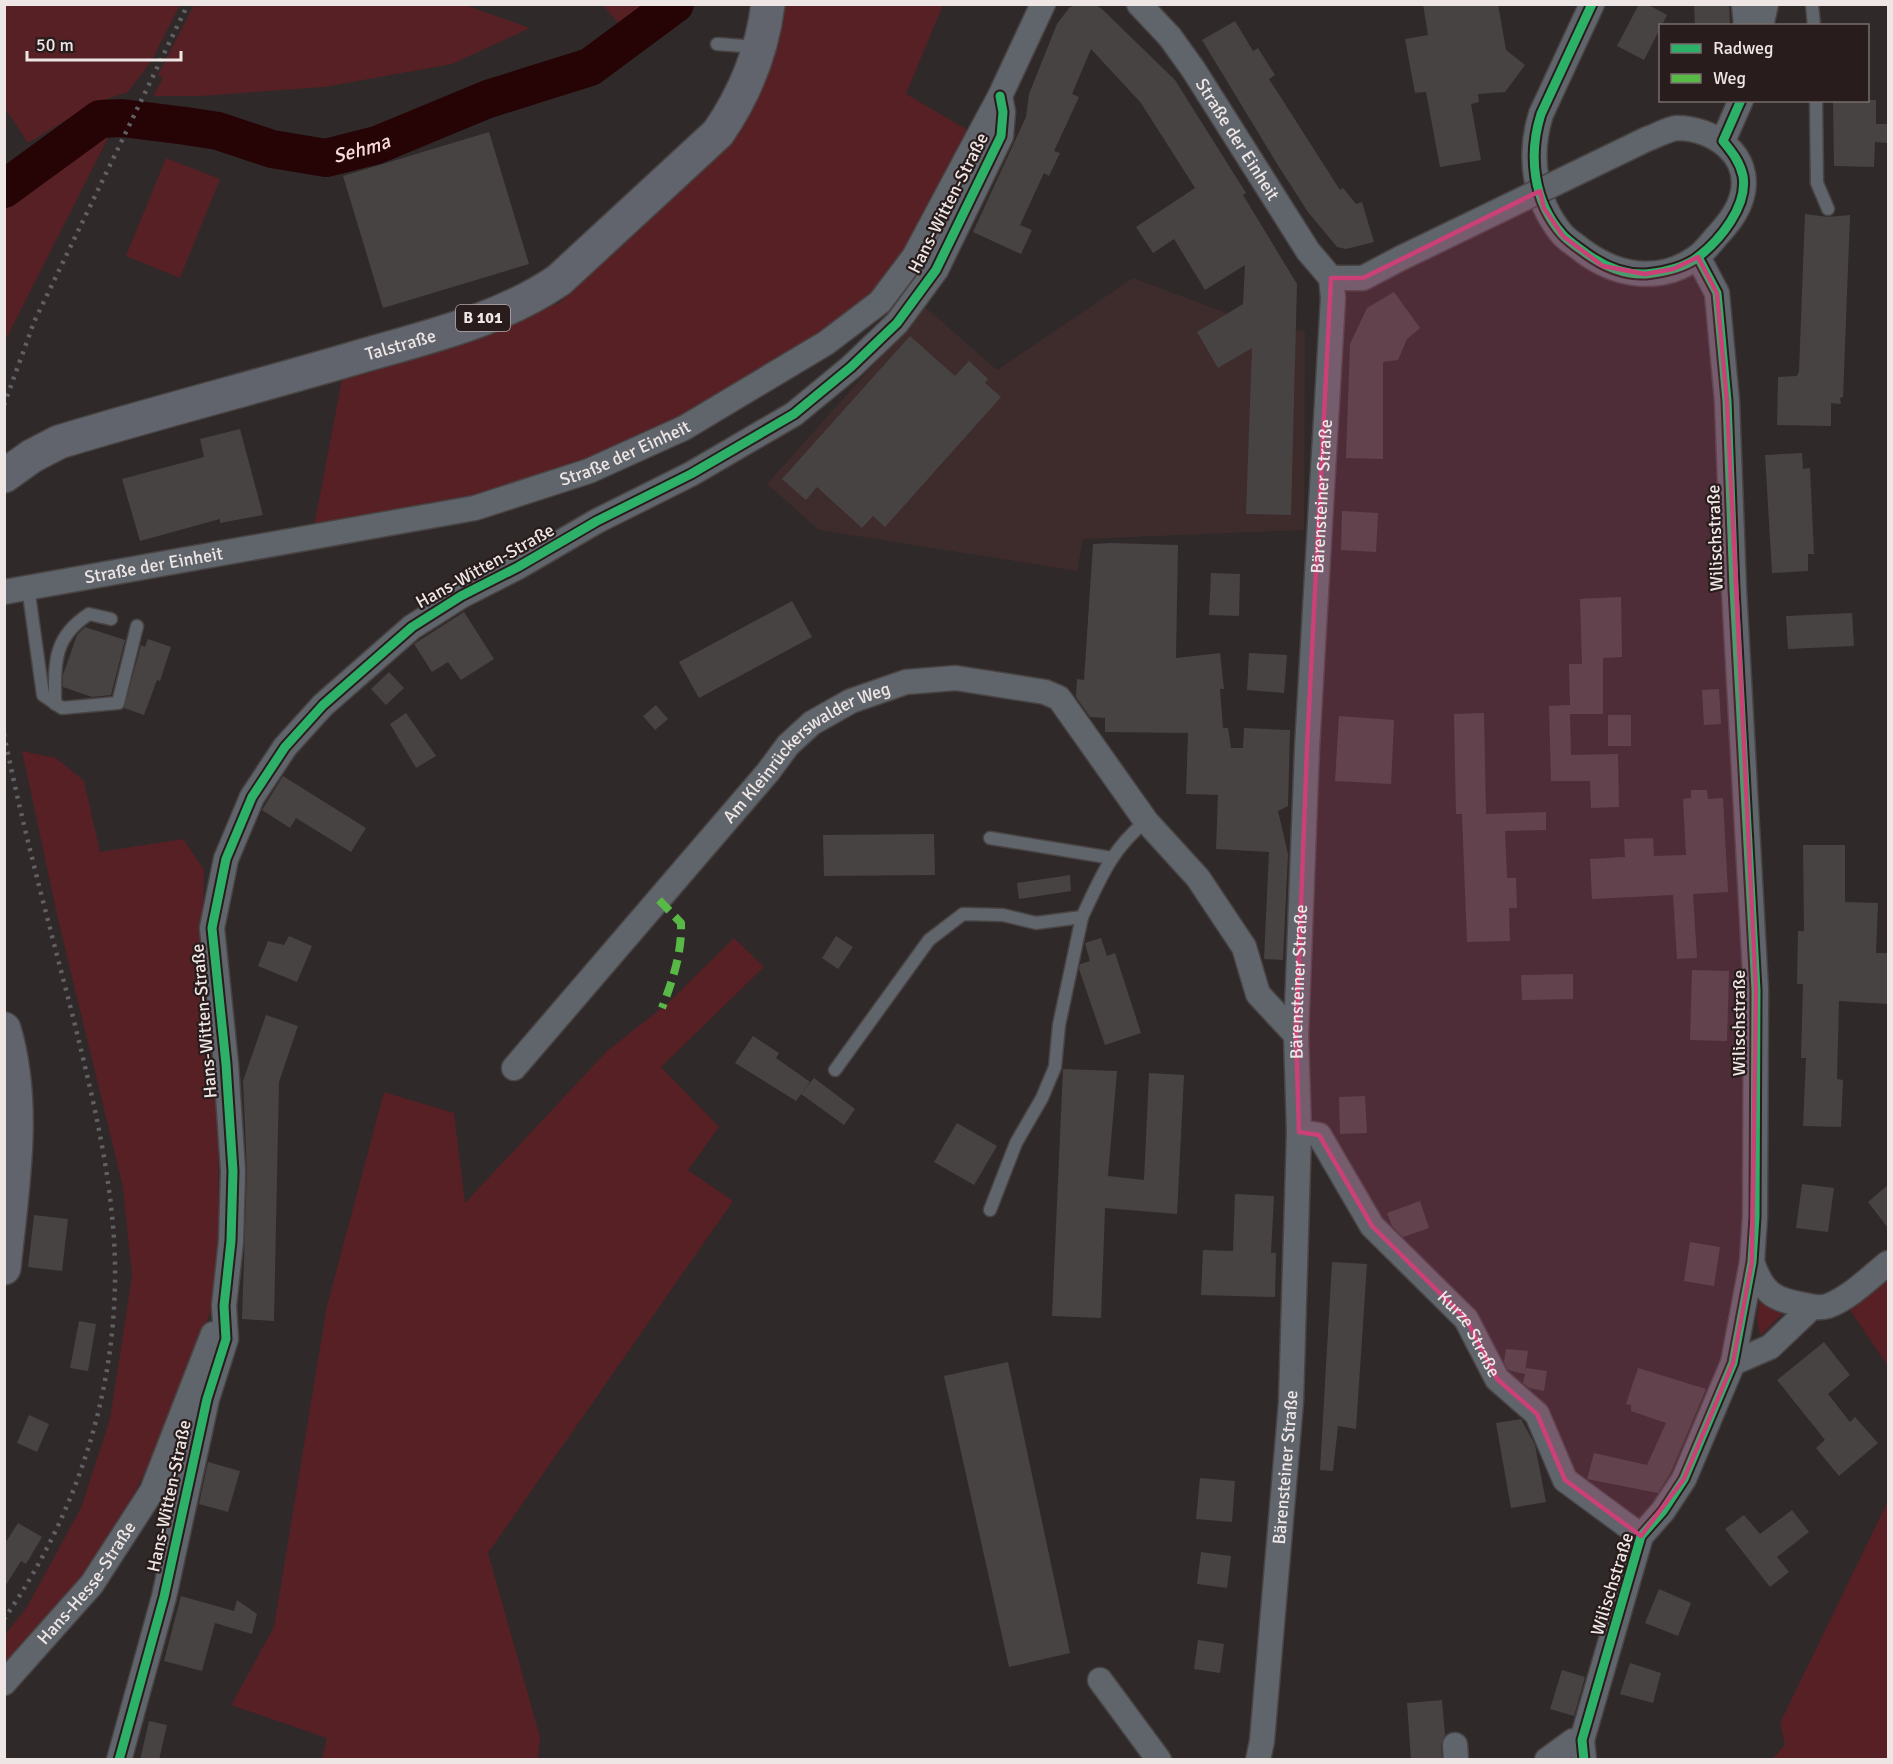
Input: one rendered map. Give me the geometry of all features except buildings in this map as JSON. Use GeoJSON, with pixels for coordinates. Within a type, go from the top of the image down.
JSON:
{"type":"FeatureCollection","features":[{"type":"Feature","properties":{"kind":"main road","name":"Talstraße"},"geometry":{"type":"LineString","coordinates":[[4,476],[32,456],[59,442],[419,340],[498,313],[532,298],[559,280],[718,133],[734,110],[759,50],[768,4]]}},
{"type":"Feature","properties":{"kind":"main road"},"geometry":{"type":"LineString","coordinates":[[4,1029],[15,1072],[16,1113],[15,1165],[4,1268]]}},
{"type":"Feature","properties":{"kind":"street","name":"Straße der Einheit"},"geometry":{"type":"LineString","coordinates":[[15,590],[475,507],[589,471],[684,428],[826,343],[880,302],[914,257],[1000,96],[1043,4]]}},
{"type":"Feature","properties":{"kind":"street","name":"Straße der Einheit"},"geometry":{"type":"LineString","coordinates":[[1138,4],[1170,37],[1193,69],[1308,251],[1331,278]]}},
{"type":"Feature","properties":{"kind":"street"},"geometry":{"type":"LineString","coordinates":[[1331,278],[1363,278],[1401,258],[1647,139],[1674,128],[1703,130],[1723,141],[1738,160],[1743,177],[1743,195],[1731,221],[1698,257],[1673,269],[1645,274],[1622,272],[1603,266],[1563,236],[1544,208],[1533,168],[1536,130],[1592,4]]}},
{"type":"Feature","properties":{"kind":"street"},"geometry":{"type":"LineString","coordinates":[[1744,4],[1746,24]]}},
{"type":"Feature","properties":{"kind":"street"},"geometry":{"type":"LineString","coordinates":[[1761,24],[1766,4]]}},
{"type":"Feature","properties":{"kind":"street","name":"Hans-Witten-Straße"},"geometry":{"type":"LineString","coordinates":[[119,1760],[164,1597],[207,1400],[226,1339],[224,1306],[231,1241],[233,1171],[226,1064],[212,928],[226,859],[252,797],[285,747],[323,705],[411,627],[461,596],[545,552],[597,521],[691,474],[794,414],[851,367],[897,323],[936,270],[1001,136],[1003,112],[1000,96]]}},
{"type":"Feature","properties":{"kind":"street"},"geometry":{"type":"LineString","coordinates":[[1723,141],[1740,102]]}},
{"type":"Feature","properties":{"kind":"street","name":"Wilischstraße"},"geometry":{"type":"LineString","coordinates":[[1583,1750],[1641,1536],[1663,1511],[1684,1479],[1733,1363],[1752,1262],[1755,1217],[1756,990],[1734,589],[1727,401],[1717,293],[1698,257]]}},
{"type":"Feature","properties":{"kind":"street","name":"Bärensteiner Straße"},"geometry":{"type":"LineString","coordinates":[[1258,1760],[1263,1741],[1291,1402],[1299,1132],[1296,1035],[1307,748],[1333,298],[1331,278]]}},
{"type":"Feature","properties":{"kind":"street","name":"Am Kleinrückerswalder Weg"},"geometry":{"type":"LineString","coordinates":[[514,1068],[768,772],[788,745],[812,723],[851,701],[906,682],[956,678],[1045,692],[1059,698],[1146,821],[1198,878],[1244,947],[1258,994],[1296,1035]]}},
{"type":"Feature","properties":{"kind":"street","name":"Kurze Straße"},"geometry":{"type":"LineString","coordinates":[[1299,1132],[1319,1135],[1372,1226],[1466,1319],[1497,1379],[1537,1414],[1565,1480],[1641,1536]]}},
{"type":"Feature","properties":{"kind":"street"},"geometry":{"type":"LineString","coordinates":[[1752,1262],[1759,1281],[1772,1296],[1812,1307],[1825,1307],[1844,1299],[1888,1263]]}},
{"type":"Feature","properties":{"kind":"street","name":"Hans-Hesse-Straße"},"geometry":{"type":"LineString","coordinates":[[4,1683],[92,1584],[152,1491],[224,1306]]}},
{"type":"Feature","properties":{"kind":"street"},"geometry":{"type":"LineString","coordinates":[[1733,1363],[1770,1347],[1812,1307]]}},
{"type":"Feature","properties":{"kind":"street"},"geometry":{"type":"LineString","coordinates":[[1100,1680],[1159,1760]]}},
{"type":"Feature","properties":{"kind":"street"},"geometry":{"type":"LineString","coordinates":[[1547,1760],[1573,1741],[1583,1750]]}},
{"type":"Feature","properties":{"kind":"lane"},"geometry":{"type":"LineString","coordinates":[[1812,4],[1814,24]]}},
{"type":"Feature","properties":{"kind":"lane"},"geometry":{"type":"LineString","coordinates":[[717,44],[744,46],[759,50]]}},
{"type":"Feature","properties":{"kind":"lane"},"geometry":{"type":"LineString","coordinates":[[1816,102],[1817,183],[1828,209]]}},
{"type":"Feature","properties":{"kind":"lane"},"geometry":{"type":"LineString","coordinates":[[15,590],[43,695],[62,708],[118,703],[137,626]]}},
{"type":"Feature","properties":{"kind":"lane"},"geometry":{"type":"LineString","coordinates":[[56,704],[55,659],[73,624],[89,614],[111,619]]}},
{"type":"Feature","properties":{"kind":"lane"},"geometry":{"type":"LineString","coordinates":[[990,1210],[1016,1143],[1042,1098],[1055,1067],[1059,1025],[1082,917],[1112,858],[1125,839],[1146,821]]}},
{"type":"Feature","properties":{"kind":"lane"},"geometry":{"type":"LineString","coordinates":[[990,838],[1112,858]]}},
{"type":"Feature","properties":{"kind":"lane"},"geometry":{"type":"LineString","coordinates":[[835,1070],[929,940],[963,914],[1003,915],[1036,923],[1082,917]]}},
{"type":"Feature","properties":{"kind":"highlighted area"},"geometry":{"type":"Polygon","coordinates":[[[1540,191],[1544,208],[1563,236],[1603,266],[1645,274],[1673,269],[1698,257],[1717,293],[1727,401],[1756,990],[1752,1262],[1733,1363],[1684,1479],[1641,1536],[1565,1480],[1537,1414],[1497,1379],[1466,1319],[1372,1226],[1319,1135],[1299,1132],[1296,1035],[1307,748],[1331,278],[1363,278],[1540,191]]]}},
{"type":"Feature","properties":{"kind":"shaded area"},"geometry":{"type":"Polygon","coordinates":[[[4,5],[180,5],[152,60],[128,92],[94,103],[28,143],[5,108],[4,5]]]}},
{"type":"Feature","properties":{"kind":"shaded area"},"geometry":{"type":"Polygon","coordinates":[[[194,5],[465,5],[530,28],[452,64],[324,87],[200,96],[153,96],[163,78],[158,75],[194,5]]]}},
{"type":"Feature","properties":{"kind":"shaded area"},"geometry":{"type":"Polygon","coordinates":[[[603,5],[664,5],[627,34],[603,5]]]}},
{"type":"Feature","properties":{"kind":"shaded area"},"geometry":{"type":"Polygon","coordinates":[[[782,5],[943,5],[906,94],[978,136],[880,302],[589,471],[312,537],[343,374],[419,354],[559,303],[724,150],[756,98],[782,5]]]}},
{"type":"Feature","properties":{"kind":"shaded area"},"geometry":{"type":"Polygon","coordinates":[[[103,124],[115,124],[5,341],[5,201],[103,124]]]}},
{"type":"Feature","properties":{"kind":"shaded area"},"geometry":{"type":"Polygon","coordinates":[[[166,158],[220,179],[180,278],[126,256],[166,158]]]}},
{"type":"Feature","properties":{"kind":"shaded area"},"geometry":{"type":"Polygon","coordinates":[[[1133,278],[1232,315],[1234,322],[1305,331],[1304,530],[1083,539],[1077,571],[819,530],[767,484],[925,307],[997,370],[1133,278]]]}},
{"type":"Feature","properties":{"kind":"shaded area"},"geometry":{"type":"Polygon","coordinates":[[[22,751],[56,758],[84,781],[100,852],[183,839],[204,870],[202,932],[218,1134],[219,1232],[212,1308],[159,1443],[122,1519],[54,1614],[5,1668],[4,1636],[27,1607],[81,1508],[110,1419],[132,1276],[123,1187],[58,919],[22,751]]]}},
{"type":"Feature","properties":{"kind":"shaded area"},"geometry":{"type":"Polygon","coordinates":[[[734,938],[764,967],[661,1067],[719,1127],[688,1170],[733,1201],[488,1553],[540,1737],[538,1759],[322,1759],[327,1738],[231,1705],[274,1627],[327,1306],[384,1092],[454,1113],[465,1203],[607,1051],[668,1003],[734,938]]]}},
{"type":"Feature","properties":{"kind":"shaded area"},"geometry":{"type":"Polygon","coordinates":[[[1888,1275],[1888,1366],[1848,1307],[1888,1275]]]}},
{"type":"Feature","properties":{"kind":"shaded area"},"geometry":{"type":"Polygon","coordinates":[[[1768,1300],[1784,1312],[1760,1336],[1757,1319],[1759,1302],[1768,1300]]]}},
{"type":"Feature","properties":{"kind":"shaded area"},"geometry":{"type":"Polygon","coordinates":[[[1888,1501],[1888,1759],[1772,1759],[1785,1745],[1780,1723],[1888,1501]]]}},
{"type":"Feature","properties":{"kind":"waterway","name":"Sehma"},"geometry":{"type":"LineString","coordinates":[[4,189],[100,119],[122,118],[218,131],[272,149],[326,158],[377,145],[488,99],[590,67],[675,4]]}},
{"type":"Feature","properties":{"kind":"railway"},"geometry":{"type":"LineString","coordinates":[[4,405],[34,322],[188,4]]}},
{"type":"Feature","properties":{"kind":"railway"},"geometry":{"type":"LineString","coordinates":[[4,734],[97,1121],[110,1199],[115,1278],[112,1330],[105,1381],[93,1432],[77,1481],[56,1529],[32,1575],[4,1619]]}},
{"type":"Feature","properties":{"kind":"marked path"},"geometry":{"type":"LineString","coordinates":[[659,900],[681,923],[676,966],[662,1008]]}},
{"type":"Feature","properties":{"kind":"cycle path"},"geometry":{"type":"LineString","coordinates":[[1592,4],[1541,114],[1534,161],[1539,192],[1552,221],[1568,240],[1594,259],[1622,272],[1653,273],[1687,264],[1715,241],[1731,221],[1741,199],[1743,176],[1740,166],[1723,141],[1740,102]]}},
{"type":"Feature","properties":{"kind":"cycle path"},"geometry":{"type":"LineString","coordinates":[[119,1760],[164,1597],[207,1399],[226,1339],[224,1306],[231,1241],[233,1171],[226,1064],[212,928],[226,859],[252,797],[285,747],[323,705],[412,627],[461,596],[518,567],[597,521],[691,474],[794,414],[851,367],[897,323],[936,270],[1001,136],[1003,112],[1000,96]]}},
{"type":"Feature","properties":{"kind":"cycle path"},"geometry":{"type":"LineString","coordinates":[[1584,1760],[1582,1740],[1641,1536],[1663,1511],[1684,1479],[1733,1363],[1752,1262],[1755,1217],[1756,990],[1734,589],[1727,401],[1717,293],[1698,257]]}}]}
